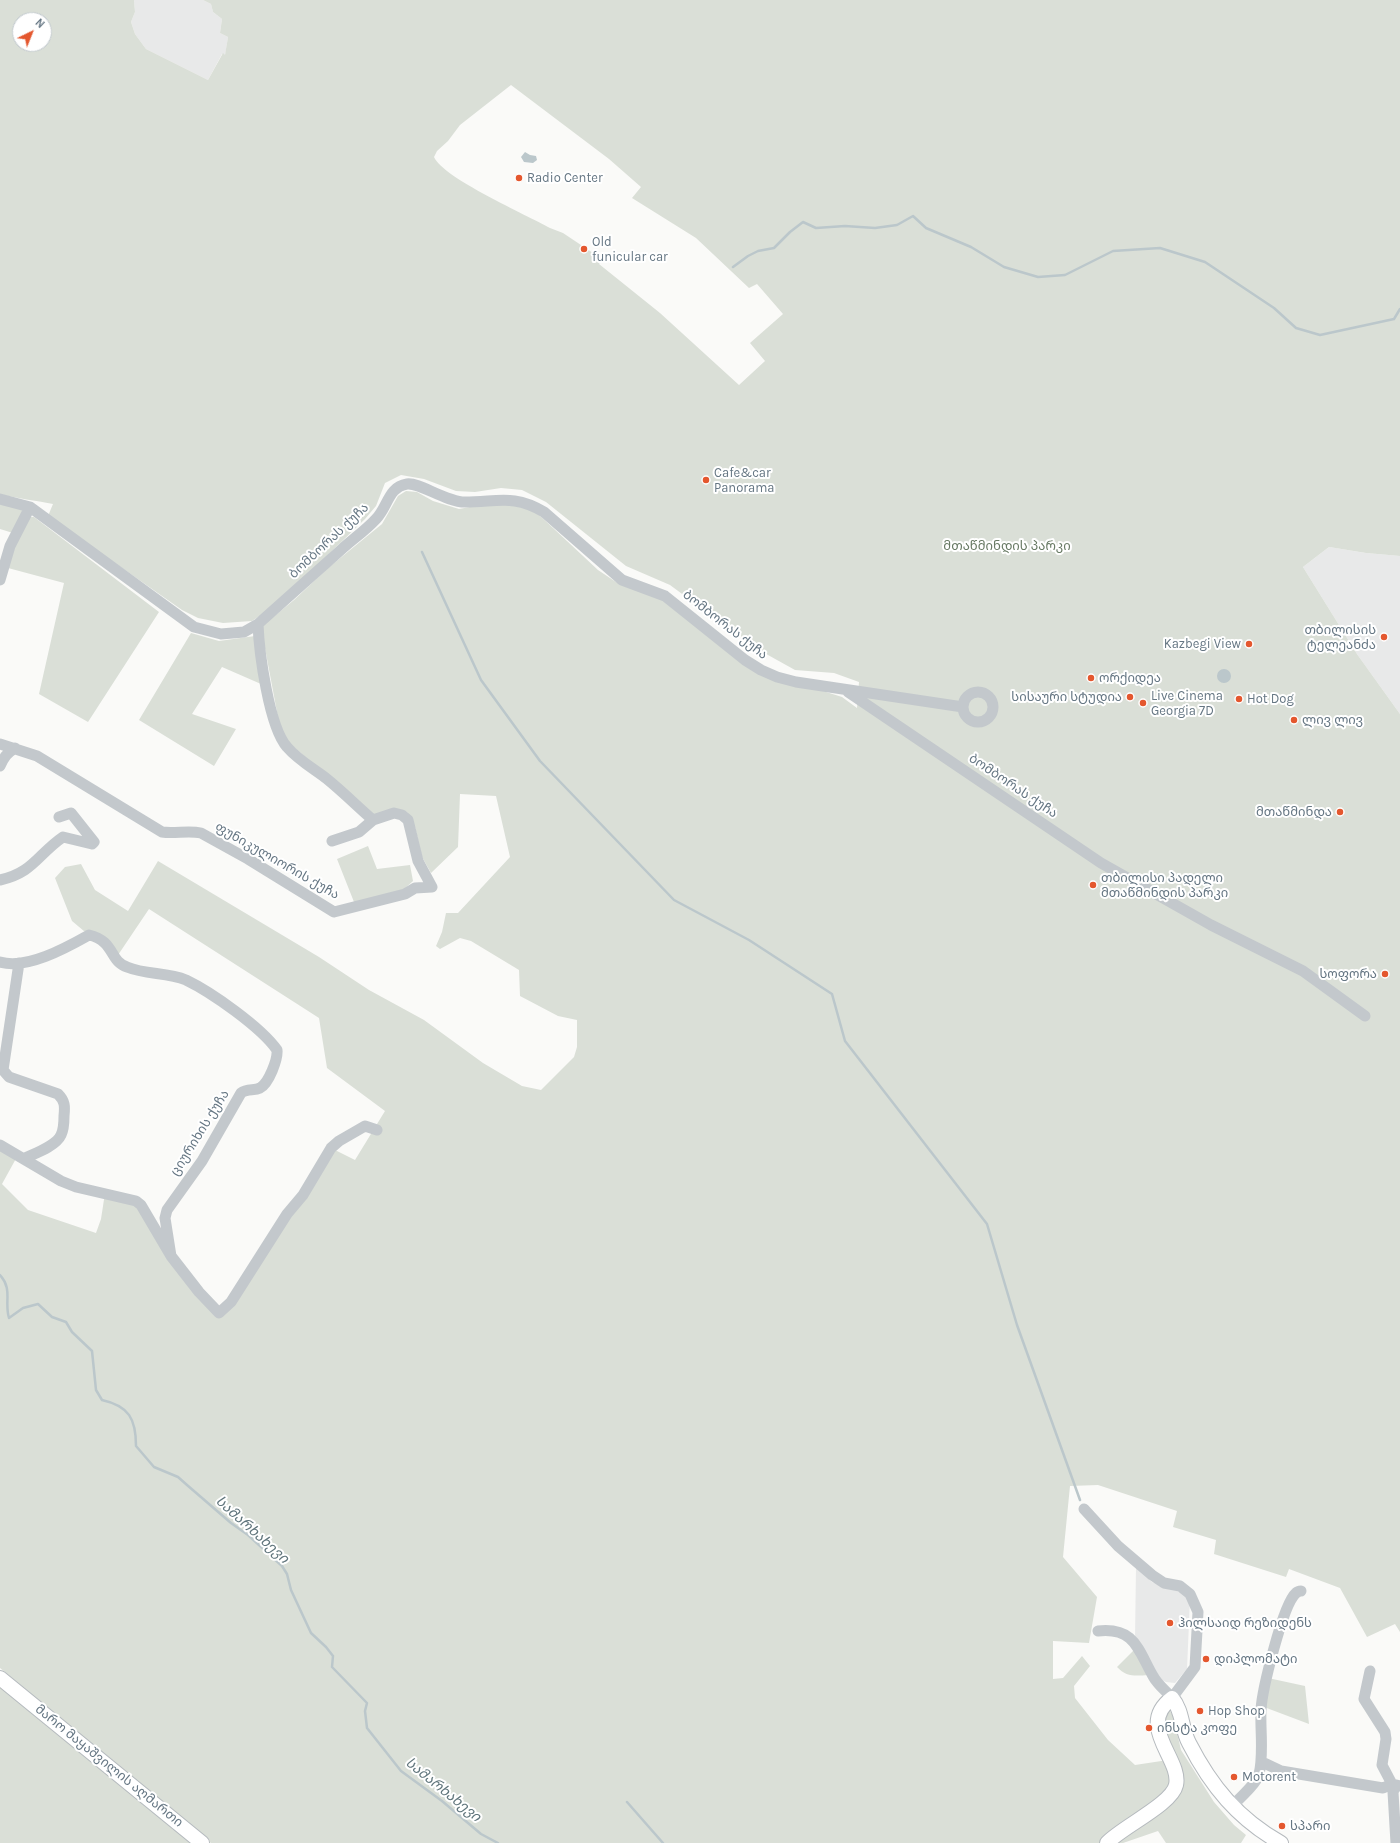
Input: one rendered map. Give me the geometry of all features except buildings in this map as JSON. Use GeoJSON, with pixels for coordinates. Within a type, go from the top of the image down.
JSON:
{"type":"FeatureCollection","features":[{"type":"Feature","properties":{"kind":"main road","name":"მარო მაყაშვილის აღმართი"},"geometry":{"type":"LineString","coordinates":[[0,1678],[202,1843]]}},
{"type":"Feature","properties":{"kind":"main road"},"geometry":{"type":"LineString","coordinates":[[1106,1843],[1123,1829],[1164,1802],[1176,1786],[1177,1781],[1174,1769],[1164,1748],[1159,1727],[1160,1711],[1165,1703],[1172,1698],[1179,1706],[1184,1733],[1218,1790],[1232,1806],[1258,1830],[1281,1843]]}},
{"type":"Feature","properties":{"kind":"street","name":"ბომბორას ქუჩა"},"geometry":{"type":"LineString","coordinates":[[30,507],[194,627],[220,634],[244,632],[258,624],[377,518],[393,490],[408,484],[421,487],[454,501],[519,500],[544,512],[564,528],[613,574],[622,580],[665,596],[745,660],[761,670],[778,678],[846,690],[1101,863],[1211,925],[1303,971],[1365,1016]]}},
{"type":"Feature","properties":{"kind":"street"},"geometry":{"type":"LineString","coordinates":[[0,499],[30,507],[10,546],[0,580]]}},
{"type":"Feature","properties":{"kind":"street"},"geometry":{"type":"LineString","coordinates":[[258,624],[259,647],[266,690],[278,733],[286,747],[329,780],[373,820],[359,832],[332,841]]}},
{"type":"Feature","properties":{"kind":"street"},"geometry":{"type":"LineString","coordinates":[[846,690],[964,707]]}},
{"type":"Feature","properties":{"kind":"street","name":"ფუნიკულიორის ქუჩა"},"geometry":{"type":"LineString","coordinates":[[0,744],[37,756],[162,832],[201,833],[248,859],[334,912],[405,894],[415,888],[432,889],[418,861],[408,820],[405,817],[394,813],[373,820]]}},
{"type":"Feature","properties":{"kind":"street"},"geometry":{"type":"LineString","coordinates":[[0,766],[3,758],[8,752],[16,748]]}},
{"type":"Feature","properties":{"kind":"street"},"geometry":{"type":"LineString","coordinates":[[0,880],[14,877],[26,871],[63,837],[92,844],[94,842],[80,826],[74,815],[71,813],[59,817]]}},
{"type":"Feature","properties":{"kind":"street","name":"ციურიხის ქუჩა"},"geometry":{"type":"LineString","coordinates":[[0,962],[9,965],[51,956],[89,935],[97,937],[108,944],[118,962],[126,967],[186,980],[229,1006],[277,1050],[278,1056],[270,1074],[260,1087],[248,1089],[241,1093],[202,1161],[166,1210],[165,1218],[171,1256]]}},
{"type":"Feature","properties":{"kind":"street"},"geometry":{"type":"LineString","coordinates":[[19,963],[3,1070],[9,1077],[58,1094],[62,1098],[65,1105],[61,1136],[55,1142],[25,1158]]}},
{"type":"Feature","properties":{"kind":"street"},"geometry":{"type":"LineString","coordinates":[[0,1145],[25,1158],[61,1181],[76,1187],[136,1201],[141,1205],[171,1256],[199,1292],[219,1313],[231,1302],[287,1214],[303,1195],[331,1148],[339,1141],[365,1126],[377,1130]]}},
{"type":"Feature","properties":{"kind":"street"},"geometry":{"type":"LineString","coordinates":[[1084,1509],[1118,1546],[1152,1575],[1164,1583],[1180,1586],[1190,1594],[1198,1612],[1195,1667],[1172,1698],[1154,1677],[1144,1656],[1134,1641],[1124,1634],[1109,1630],[1098,1631]]}},
{"type":"Feature","properties":{"kind":"street"},"geometry":{"type":"LineString","coordinates":[[1232,1806],[1258,1776],[1262,1762],[1260,1737],[1261,1708],[1266,1682],[1283,1618],[1295,1594],[1301,1591]]}},
{"type":"Feature","properties":{"kind":"street"},"geometry":{"type":"LineString","coordinates":[[1370,1671],[1364,1699],[1385,1732],[1386,1739],[1382,1765],[1396,1785]]}},
{"type":"Feature","properties":{"kind":"street"},"geometry":{"type":"LineString","coordinates":[[1262,1762],[1281,1771],[1383,1788],[1396,1785]]}},
{"type":"Feature","properties":{"kind":"street"},"geometry":{"type":"LineString","coordinates":[[1396,1785],[1393,1792],[1396,1843]]}},
{"type":"Feature","properties":{"kind":"shaded area"},"geometry":{"type":"Polygon","coordinates":[[[134,0],[203,0],[211,4],[213,12],[222,19],[220,33],[228,37],[225,56],[222,54],[208,80],[146,49],[135,34],[131,22],[135,12],[134,0]]]}},
{"type":"Feature","properties":{"kind":"shaded area"},"geometry":{"type":"Polygon","coordinates":[[[525,152],[536,156],[537,160],[533,163],[524,162],[521,157],[525,152]]]}},
{"type":"Feature","properties":{"kind":"shaded area"},"geometry":{"type":"Polygon","coordinates":[[[1329,547],[1366,553],[1400,556],[1400,714],[1357,654],[1303,567],[1329,547]]]}},
{"type":"Feature","properties":{"kind":"shaded area"},"geometry":{"type":"Polygon","coordinates":[[[1224,669],[1229,671],[1231,676],[1229,681],[1224,683],[1219,681],[1217,676],[1219,671],[1224,669]]]}},
{"type":"Feature","properties":{"kind":"shaded area"},"geometry":{"type":"Polygon","coordinates":[[[1136,1567],[1152,1582],[1175,1589],[1190,1599],[1187,1669],[1175,1683],[1166,1682],[1160,1679],[1135,1639],[1136,1567]]]}},
{"type":"Feature","properties":{"kind":"green space","name":"მთაწმინდის პარკი"},"geometry":{"type":"Polygon","coordinates":[[[0,0],[134,0],[135,12],[131,22],[135,34],[146,49],[208,80],[223,53],[225,55],[228,37],[220,33],[222,19],[213,12],[211,4],[203,0],[1400,0],[1400,556],[1366,553],[1329,547],[1303,567],[1357,654],[1400,714],[1400,1632],[1395,1624],[1367,1637],[1340,1588],[1289,1569],[1286,1577],[1214,1554],[1216,1540],[1173,1527],[1177,1511],[1098,1485],[1070,1486],[1063,1557],[1097,1597],[1089,1643],[1053,1641],[1053,1679],[1063,1678],[1082,1656],[1090,1666],[1074,1686],[1075,1698],[1108,1740],[1135,1765],[1168,1760],[1164,1735],[1163,1714],[1170,1711],[1173,1716],[1181,1750],[1214,1802],[1234,1825],[1246,1835],[1241,1843],[1166,1843],[1158,1831],[1123,1843],[211,1843],[0,1668],[0,1145],[18,1155],[2,1184],[28,1210],[96,1233],[101,1219],[105,1193],[129,1198],[219,1313],[331,1148],[355,1160],[385,1111],[327,1068],[319,1018],[149,909],[116,958],[72,921],[55,878],[65,867],[81,864],[95,890],[128,911],[158,861],[319,957],[369,990],[424,1020],[483,1063],[522,1086],[541,1090],[574,1057],[577,1047],[577,1020],[558,1016],[520,996],[519,970],[471,941],[460,938],[440,949],[436,946],[442,932],[446,913],[458,913],[510,857],[496,796],[460,794],[458,847],[431,873],[422,857],[415,827],[407,812],[395,809],[374,816],[288,742],[280,728],[261,627],[294,600],[328,568],[382,524],[398,496],[406,491],[417,492],[433,501],[459,509],[486,504],[521,506],[537,513],[598,570],[616,582],[661,598],[734,655],[823,691],[842,697],[857,708],[859,682],[834,673],[795,670],[768,655],[670,585],[626,566],[546,502],[522,490],[501,488],[475,492],[456,491],[424,479],[401,475],[385,483],[376,506],[365,519],[275,606],[252,621],[223,623],[198,618],[182,610],[48,516],[53,504],[0,494],[0,0]],[[511,85],[460,125],[448,141],[437,151],[434,157],[441,166],[453,175],[487,196],[563,233],[602,259],[599,264],[660,313],[739,385],[765,361],[750,343],[783,314],[757,284],[749,288],[696,238],[632,198],[641,187],[609,159],[511,85]]]}},
{"type":"Feature","properties":{"kind":"green space"},"geometry":{"type":"Polygon","coordinates":[[[0,503],[24,509],[13,533],[0,529],[0,503]]]}},
{"type":"Feature","properties":{"kind":"green space"},"geometry":{"type":"Polygon","coordinates":[[[30,517],[34,517],[159,612],[88,722],[39,694],[64,583],[8,568],[13,546],[30,517]]]}},
{"type":"Feature","properties":{"kind":"green space"},"geometry":{"type":"Polygon","coordinates":[[[191,633],[219,641],[255,636],[261,684],[222,667],[192,714],[236,729],[214,766],[139,720],[191,633]]]}},
{"type":"Feature","properties":{"kind":"green space"},"geometry":{"type":"Polygon","coordinates":[[[368,846],[377,869],[410,865],[413,881],[402,891],[354,902],[337,859],[368,846]]]}},
{"type":"Feature","properties":{"kind":"green space"},"geometry":{"type":"Polygon","coordinates":[[[1135,1649],[1148,1675],[1135,1676],[1127,1674],[1117,1667],[1135,1649]]]}},
{"type":"Feature","properties":{"kind":"green space"},"geometry":{"type":"Polygon","coordinates":[[[1268,1678],[1305,1686],[1309,1724],[1264,1707],[1268,1678]]]}},
{"type":"Feature","properties":{"kind":"green space"},"geometry":{"type":"Polygon","coordinates":[[[0,1684],[196,1843],[0,1843],[0,1684]]]}},
{"type":"Feature","properties":{"kind":"waterway"},"geometry":{"type":"LineString","coordinates":[[733,267],[758,251],[774,248],[790,232],[803,222],[816,228],[845,226],[875,228],[897,225],[913,216],[926,228],[971,247],[1004,267],[1038,277],[1065,275],[1113,251],[1160,248],[1205,262],[1274,308],[1296,328],[1320,335],[1394,319],[1400,309]]}},
{"type":"Feature","properties":{"kind":"waterway"},"geometry":{"type":"LineString","coordinates":[[422,552],[481,680],[540,761],[674,900],[749,940],[832,994],[845,1041],[987,1224],[1017,1325],[1080,1500]]}},
{"type":"Feature","properties":{"kind":"waterway","name":"სამარხახევი"},"geometry":{"type":"LineString","coordinates":[[0,1275],[6,1285],[9,1318],[23,1308],[38,1304],[52,1317],[66,1322],[72,1332],[92,1351],[96,1390],[102,1400],[119,1406],[129,1415],[134,1428],[136,1446],[154,1467],[178,1477],[231,1523],[248,1535],[282,1566],[287,1574],[291,1590],[311,1633],[333,1656],[332,1667],[367,1703],[365,1711],[367,1728],[401,1771],[442,1801],[481,1834],[498,1843]]}},
{"type":"Feature","properties":{"kind":"waterway"},"geometry":{"type":"LineString","coordinates":[[627,1802],[663,1843]]}},
{"type":"Feature","properties":{"kind":"place","name":"Radio Center"},"geometry":{"type":"Point","coordinates":[519,178]}},
{"type":"Feature","properties":{"kind":"place","name":"Old funicular car"},"geometry":{"type":"Point","coordinates":[584,249]}},
{"type":"Feature","properties":{"kind":"place","name":"Cafe&car Panorama"},"geometry":{"type":"Point","coordinates":[706,480]}},
{"type":"Feature","properties":{"kind":"place","name":"თბილისის ტელეანძა"},"geometry":{"type":"Point","coordinates":[1384,637]}},
{"type":"Feature","properties":{"kind":"place","name":"Kazbegi View"},"geometry":{"type":"Point","coordinates":[1249,644]}},
{"type":"Feature","properties":{"kind":"place","name":"ორქიდეა"},"geometry":{"type":"Point","coordinates":[1091,678]}},
{"type":"Feature","properties":{"kind":"place","name":"სისაური სტუდია"},"geometry":{"type":"Point","coordinates":[1130,697]}},
{"type":"Feature","properties":{"kind":"place","name":"Hot Dog"},"geometry":{"type":"Point","coordinates":[1239,699]}},
{"type":"Feature","properties":{"kind":"place","name":"Live Cinema Georgia 7D"},"geometry":{"type":"Point","coordinates":[1143,703]}},
{"type":"Feature","properties":{"kind":"place","name":"ლივ ლივ"},"geometry":{"type":"Point","coordinates":[1294,720]}},
{"type":"Feature","properties":{"kind":"place","name":"მთაწმინდა"},"geometry":{"type":"Point","coordinates":[1340,812]}},
{"type":"Feature","properties":{"kind":"place","name":"თბილისი პადელი მთაწმინდის პარკი"},"geometry":{"type":"Point","coordinates":[1093,885]}},
{"type":"Feature","properties":{"kind":"place","name":"სოფორა"},"geometry":{"type":"Point","coordinates":[1385,974]}},
{"type":"Feature","properties":{"kind":"place","name":"ჰილსაიდ რეზიდენს"},"geometry":{"type":"Point","coordinates":[1170,1623]}},
{"type":"Feature","properties":{"kind":"place","name":"დიპლომატი"},"geometry":{"type":"Point","coordinates":[1206,1659]}},
{"type":"Feature","properties":{"kind":"place","name":"Hop Shop"},"geometry":{"type":"Point","coordinates":[1200,1711]}},
{"type":"Feature","properties":{"kind":"place","name":"ინსტა კოფე"},"geometry":{"type":"Point","coordinates":[1149,1728]}},
{"type":"Feature","properties":{"kind":"place","name":"Motorent"},"geometry":{"type":"Point","coordinates":[1234,1777]}},
{"type":"Feature","properties":{"kind":"place","name":"სპარი"},"geometry":{"type":"Point","coordinates":[1282,1826]}}]}
